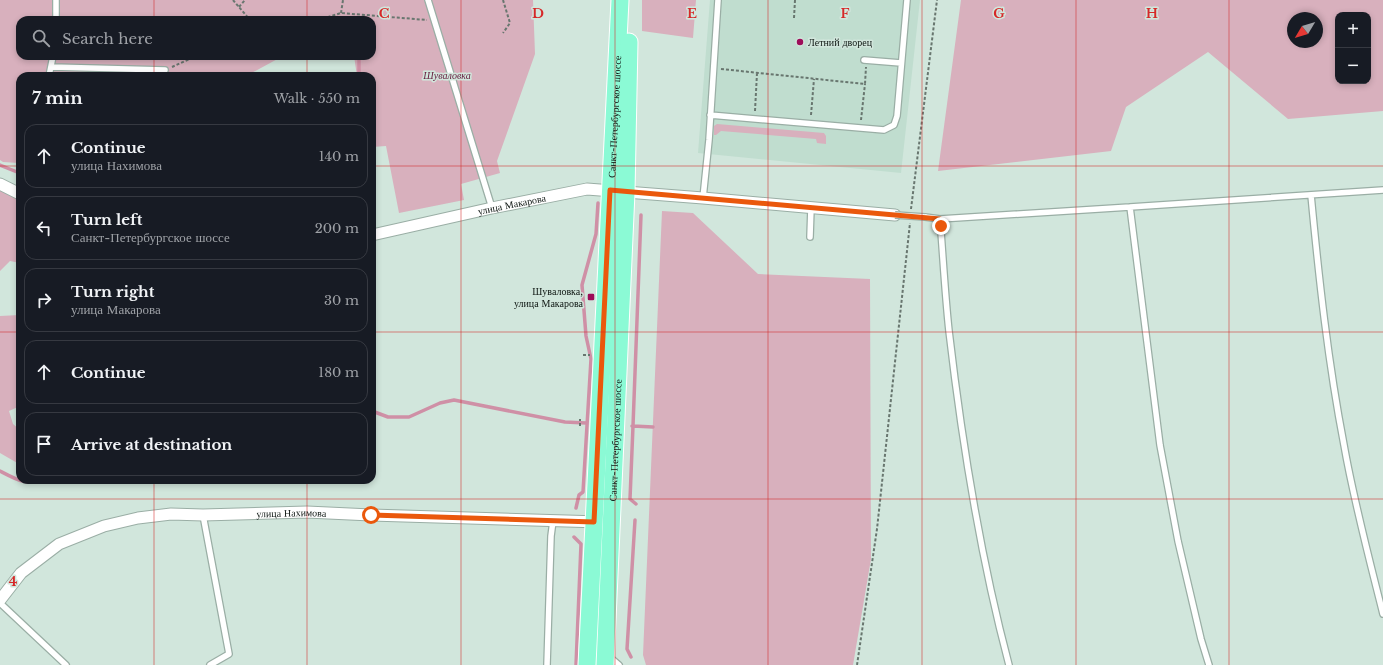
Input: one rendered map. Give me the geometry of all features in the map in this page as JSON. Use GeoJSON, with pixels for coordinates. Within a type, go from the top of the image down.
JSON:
{"type":"FeatureCollection","features":[{"type":"Feature","properties":{"kind":"main road","name":"Санкт-Петербургское шоссе"},"geometry":{"type":"LineString","coordinates":[[610,662],[620,0]]}},
{"type":"Feature","properties":{"kind":"main road","name":"Санкт-Петербургское шоссе"},"geometry":{"type":"LineString","coordinates":[[587,665],[594,522],[631,0]]}},
{"type":"Feature","properties":{"kind":"street"},"geometry":{"type":"LineString","coordinates":[[0,184],[16,192]]}},
{"type":"Feature","properties":{"kind":"street","name":"улица Макарова"},"geometry":{"type":"LineString","coordinates":[[376,234],[492,208],[587,189],[895,216]]}},
{"type":"Feature","properties":{"kind":"street","name":"улица Нахимова"},"geometry":{"type":"LineString","coordinates":[[0,601],[21,573],[59,544],[104,526],[138,518],[171,514],[203,515],[306,512],[611,523]]}},
{"type":"Feature","properties":{"kind":"lane"},"geometry":{"type":"LineString","coordinates":[[56,0],[56,16]]}},
{"type":"Feature","properties":{"kind":"lane"},"geometry":{"type":"LineString","coordinates":[[428,0],[492,208]]}},
{"type":"Feature","properties":{"kind":"lane"},"geometry":{"type":"LineString","coordinates":[[703,198],[718,0]]}},
{"type":"Feature","properties":{"kind":"lane"},"geometry":{"type":"LineString","coordinates":[[710,115],[884,130],[894,125],[897,116],[907,0]]}},
{"type":"Feature","properties":{"kind":"lane"},"geometry":{"type":"LineString","coordinates":[[50,72],[53,60]]}},
{"type":"Feature","properties":{"kind":"lane"},"geometry":{"type":"LineString","coordinates":[[865,60],[901,63]]}},
{"type":"Feature","properties":{"kind":"lane"},"geometry":{"type":"LineString","coordinates":[[52,67],[165,70]]}},
{"type":"Feature","properties":{"kind":"lane"},"geometry":{"type":"LineString","coordinates":[[895,216],[940,219],[1383,190]]}},
{"type":"Feature","properties":{"kind":"lane"},"geometry":{"type":"LineString","coordinates":[[1311,195],[1318,274],[1332,376],[1344,446],[1383,614]]}},
{"type":"Feature","properties":{"kind":"lane"},"geometry":{"type":"LineString","coordinates":[[1130,207],[1160,445],[1178,541],[1201,639],[1209,665]]}},
{"type":"Feature","properties":{"kind":"lane"},"geometry":{"type":"LineString","coordinates":[[810,237],[811,208]]}},
{"type":"Feature","properties":{"kind":"lane"},"geometry":{"type":"LineString","coordinates":[[940,219],[949,329],[960,418],[979,533],[1000,631],[1009,665]]}},
{"type":"Feature","properties":{"kind":"lane"},"geometry":{"type":"LineString","coordinates":[[203,515],[229,654],[210,665]]}},
{"type":"Feature","properties":{"kind":"lane"},"geometry":{"type":"LineString","coordinates":[[547,665],[553,521]]}},
{"type":"Feature","properties":{"kind":"lane"},"geometry":{"type":"LineString","coordinates":[[0,601],[66,665]]}},
{"type":"Feature","properties":{"kind":"path"},"geometry":{"type":"LineString","coordinates":[[233,0],[247,16]]}},
{"type":"Feature","properties":{"kind":"path"},"geometry":{"type":"LineString","coordinates":[[239,7],[245,0]]}},
{"type":"Feature","properties":{"kind":"path"},"geometry":{"type":"LineString","coordinates":[[341,13],[343,0]]}},
{"type":"Feature","properties":{"kind":"path"},"geometry":{"type":"LineString","coordinates":[[503,0],[510,23],[503,33]]}},
{"type":"Feature","properties":{"kind":"path"},"geometry":{"type":"LineString","coordinates":[[794,18],[795,0]]}},
{"type":"Feature","properties":{"kind":"path"},"geometry":{"type":"LineString","coordinates":[[857,665],[877,529],[911,216],[937,0]]}},
{"type":"Feature","properties":{"kind":"path"},"geometry":{"type":"LineString","coordinates":[[331,16],[341,13],[376,16]]}},
{"type":"Feature","properties":{"kind":"path"},"geometry":{"type":"LineString","coordinates":[[376,16],[434,21]]}},
{"type":"Feature","properties":{"kind":"path"},"geometry":{"type":"LineString","coordinates":[[165,70],[187,60]]}},
{"type":"Feature","properties":{"kind":"path"},"geometry":{"type":"LineString","coordinates":[[861,122],[865,84],[865,60]]}},
{"type":"Feature","properties":{"kind":"path"},"geometry":{"type":"LineString","coordinates":[[713,68],[865,84]]}},
{"type":"Feature","properties":{"kind":"path"},"geometry":{"type":"LineString","coordinates":[[754,111],[757,73]]}},
{"type":"Feature","properties":{"kind":"path"},"geometry":{"type":"LineString","coordinates":[[811,117],[814,78]]}},
{"type":"Feature","properties":{"kind":"path"},"geometry":{"type":"LineString","coordinates":[[580,419],[580,426]]}},
{"type":"Feature","properties":{"kind":"shaded area"},"geometry":{"type":"Polygon","coordinates":[[[710,0],[920,0],[901,173],[698,153],[710,0]]]}},
{"type":"Feature","properties":{"kind":"green space","name":"Шуваловка"},"geometry":{"type":"Polygon","coordinates":[[[0,0],[533,0],[535,54],[497,161],[500,173],[461,184],[464,200],[399,213],[386,146],[376,147],[376,72],[356,72],[355,60],[376,60],[376,16],[16,16],[16,60],[276,60],[253,72],[16,72],[16,163],[3,162],[0,160],[0,0]]]}},
{"type":"Feature","properties":{"kind":"green space"},"geometry":{"type":"Polygon","coordinates":[[[642,0],[696,0],[693,38],[642,31],[642,0]]]}},
{"type":"Feature","properties":{"kind":"green space"},"geometry":{"type":"Polygon","coordinates":[[[961,0],[1383,0],[1383,111],[1288,119],[1208,52],[1126,107],[1111,151],[938,171],[961,0]]]}},
{"type":"Feature","properties":{"kind":"green space"},"geometry":{"type":"Polygon","coordinates":[[[717,124],[824,133],[826,136],[826,144],[817,143],[816,139],[721,131],[714,135],[714,126],[717,124]]]}},
{"type":"Feature","properties":{"kind":"green space"},"geometry":{"type":"Polygon","coordinates":[[[0,189],[16,198],[16,262],[10,261],[0,271],[0,189]]]}},
{"type":"Feature","properties":{"kind":"green space"},"geometry":{"type":"Polygon","coordinates":[[[662,211],[693,213],[758,274],[870,279],[871,559],[853,665],[646,665],[643,655],[662,211]]]}},
{"type":"Feature","properties":{"kind":"green space"},"geometry":{"type":"Polygon","coordinates":[[[16,315],[16,408],[9,411],[13,424],[16,427],[16,462],[0,453],[0,316],[16,315]]]}},
{"type":"Feature","properties":{"kind":"waterway"},"geometry":{"type":"LineString","coordinates":[[359,60],[359,72]]}},
{"type":"Feature","properties":{"kind":"waterway"},"geometry":{"type":"LineString","coordinates":[[0,165],[16,172]]}},
{"type":"Feature","properties":{"kind":"waterway"},"geometry":{"type":"LineString","coordinates":[[576,508],[579,495],[583,492],[591,359],[586,336],[582,285],[596,234],[598,203]]}},
{"type":"Feature","properties":{"kind":"waterway"},"geometry":{"type":"LineString","coordinates":[[641,215],[633,426],[653,427]]}},
{"type":"Feature","properties":{"kind":"waterway"},"geometry":{"type":"LineString","coordinates":[[376,412],[388,417],[409,417],[440,403],[454,400],[565,422],[586,423]]}},
{"type":"Feature","properties":{"kind":"waterway"},"geometry":{"type":"LineString","coordinates":[[632,426],[630,499],[636,504]]}},
{"type":"Feature","properties":{"kind":"waterway"},"geometry":{"type":"LineString","coordinates":[[0,471],[16,479]]}},
{"type":"Feature","properties":{"kind":"waterway"},"geometry":{"type":"LineString","coordinates":[[631,657],[627,649],[635,520]]}},
{"type":"Feature","properties":{"kind":"waterway"},"geometry":{"type":"LineString","coordinates":[[574,537],[581,544],[576,665]]}},
{"type":"Feature","properties":{"kind":"place","name":"Летний дворец"},"geometry":{"type":"Point","coordinates":[800,42]}},
{"type":"Feature","properties":{"kind":"place","name":"Шуваловка, улица Макарова"},"geometry":{"type":"Point","coordinates":[591,297]}},
{"type":"Feature","properties":{"kind":"route"},"geometry":{"type":"LineString","coordinates":[[371,515],[594,522],[610,190],[940,219],[941,226]]}}]}
